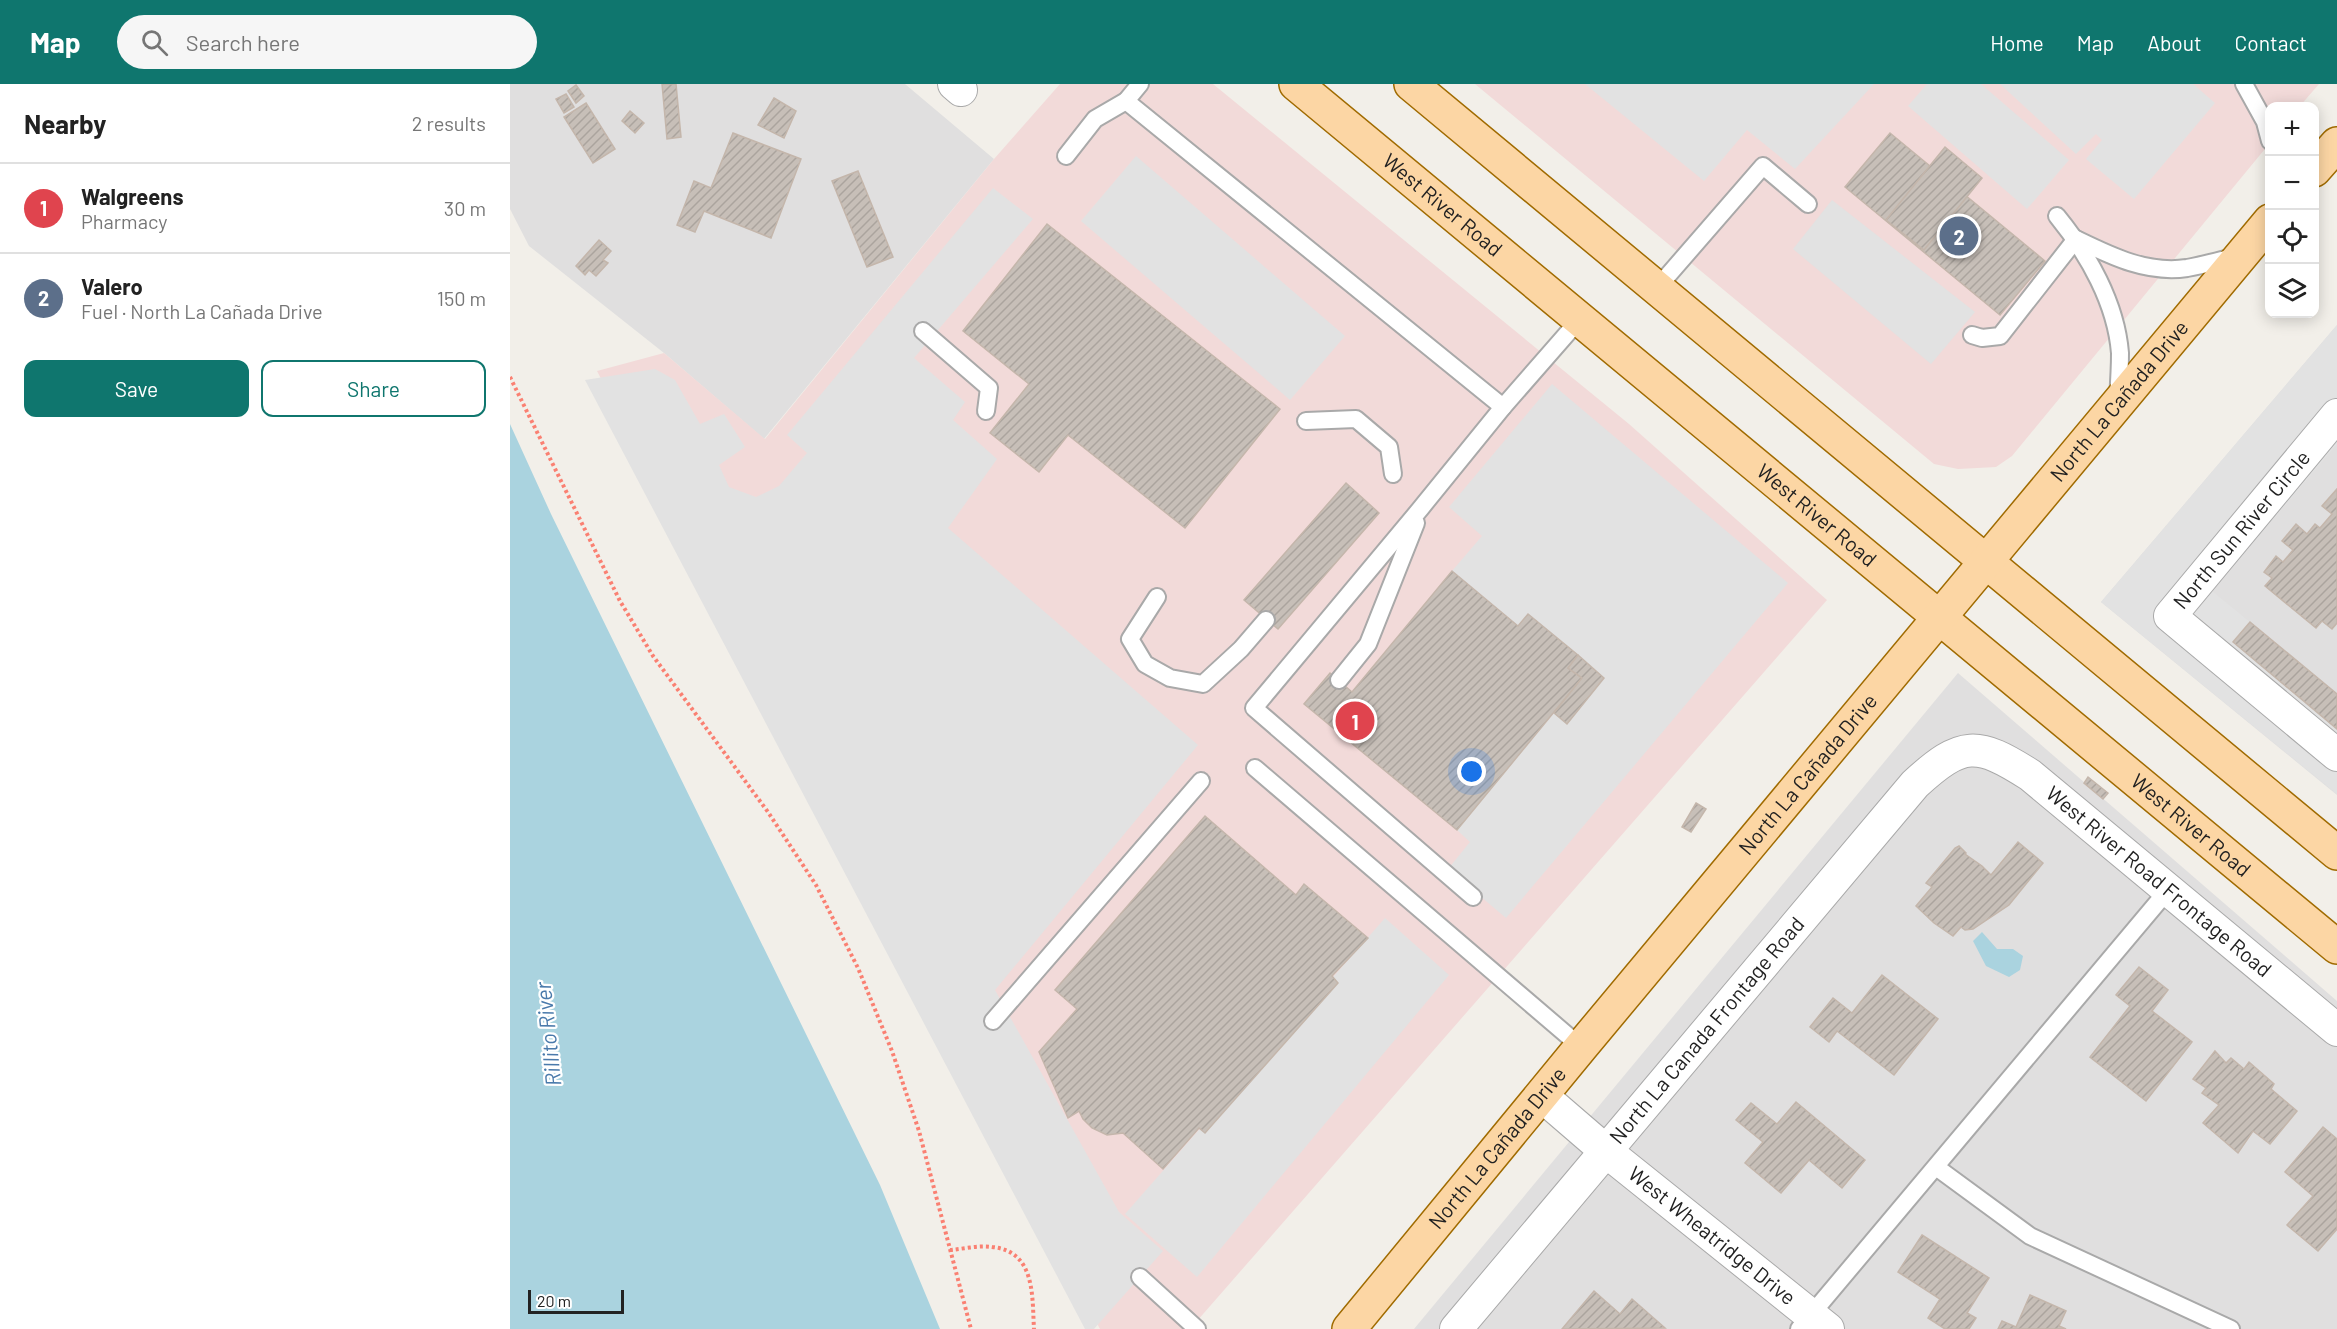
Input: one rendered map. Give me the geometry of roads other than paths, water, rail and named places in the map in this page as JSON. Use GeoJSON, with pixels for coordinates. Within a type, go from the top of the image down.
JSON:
{"type":"FeatureCollection","features":[{"type":"Feature","properties":{"kind":"main road","name":"West River Road"},"geometry":{"type":"LineString","coordinates":[[1296,84],[2337,947]]}},
{"type":"Feature","properties":{"kind":"main road"},"geometry":{"type":"LineString","coordinates":[[1411,84],[2337,853]]}},
{"type":"Feature","properties":{"kind":"main road"},"geometry":{"type":"LineString","coordinates":[[2319,164],[2337,144]]}},
{"type":"Feature","properties":{"kind":"main road","name":"North La Cañada Drive"},"geometry":{"type":"LineString","coordinates":[[1349,1329],[2265,225]]}},
{"type":"Feature","properties":{"kind":"street","name":"North Sun River Circle"},"geometry":{"type":"LineString","coordinates":[[2337,415],[2170,616],[2337,755]]}},
{"type":"Feature","properties":{"kind":"street","name":"West River Road Frontage Road"},"geometry":{"type":"LineString","coordinates":[[1971,749],[1995,754],[2030,775],[2337,1030]]}},
{"type":"Feature","properties":{"kind":"street","name":"North La Canada Frontage Road"},"geometry":{"type":"LineString","coordinates":[[1456,1329],[1915,784],[1947,757],[1971,749]]}},
{"type":"Feature","properties":{"kind":"street","name":"West Wheatridge Drive"},"geometry":{"type":"LineString","coordinates":[[1542,1096],[1813,1324]]}},
{"type":"Feature","properties":{"kind":"lane"},"geometry":{"type":"LineString","coordinates":[[1066,156],[1095,119],[1126,101],[1140,84]]}},
{"type":"Feature","properties":{"kind":"lane"},"geometry":{"type":"LineString","coordinates":[[2244,84],[2265,122]]}},
{"type":"Feature","properties":{"kind":"lane"},"geometry":{"type":"LineString","coordinates":[[1126,101],[1503,407]]}},
{"type":"Feature","properties":{"kind":"lane"},"geometry":{"type":"LineString","coordinates":[[1657,288],[1763,166],[1808,204]]}},
{"type":"Feature","properties":{"kind":"lane"},"geometry":{"type":"LineString","coordinates":[[2057,216],[2076,239],[2108,301],[2116,327],[2120,354],[2118,403]]}},
{"type":"Feature","properties":{"kind":"lane"},"geometry":{"type":"LineString","coordinates":[[2076,239],[2110,256],[2149,268],[2186,268],[2241,255]]}},
{"type":"Feature","properties":{"kind":"lane"},"geometry":{"type":"LineString","coordinates":[[1972,335],[1982,338],[2000,336],[2076,239]]}},
{"type":"Feature","properties":{"kind":"lane"},"geometry":{"type":"LineString","coordinates":[[1473,897],[1254,708],[1503,407],[1580,320]]}},
{"type":"Feature","properties":{"kind":"lane"},"geometry":{"type":"LineString","coordinates":[[923,331],[989,388],[986,411]]}},
{"type":"Feature","properties":{"kind":"lane"},"geometry":{"type":"LineString","coordinates":[[1306,421],[1356,419],[1389,447],[1393,474]]}},
{"type":"Feature","properties":{"kind":"lane"},"geometry":{"type":"LineString","coordinates":[[1339,680],[1368,644],[1421,508]]}},
{"type":"Feature","properties":{"kind":"lane"},"geometry":{"type":"LineString","coordinates":[[1157,597],[1130,639],[1145,664],[1170,678],[1203,684],[1241,649],[1266,620]]}},
{"type":"Feature","properties":{"kind":"lane"},"geometry":{"type":"LineString","coordinates":[[1255,768],[1581,1047]]}},
{"type":"Feature","properties":{"kind":"lane"},"geometry":{"type":"LineString","coordinates":[[993,1022],[1201,781]]}},
{"type":"Feature","properties":{"kind":"lane"},"geometry":{"type":"LineString","coordinates":[[1813,1324],[1936,1167],[2168,890]]}},
{"type":"Feature","properties":{"kind":"lane"},"geometry":{"type":"LineString","coordinates":[[1936,1167],[2030,1236],[2231,1329]]}},
{"type":"Feature","properties":{"kind":"lane"},"geometry":{"type":"LineString","coordinates":[[1140,1277],[1197,1329]]}},
{"type":"Feature","properties":{"kind":"water","name":"Rillito River"},"geometry":{"type":"Polygon","coordinates":[[[510,424],[551,514],[880,1185],[940,1329],[510,1329],[510,424]]]}},
{"type":"Feature","properties":{"kind":"water"},"geometry":{"type":"Polygon","coordinates":[[[1982,932],[1997,949],[2013,949],[2023,956],[2020,970],[2009,977],[1986,966],[1973,941],[1982,932]]]}},
{"type":"Feature","properties":{"kind":"place","name":"Valero"},"geometry":{"type":"Point","coordinates":[1959,236]}},
{"type":"Feature","properties":{"kind":"place","name":"Walgreens"},"geometry":{"type":"Point","coordinates":[1355,721]}}]}
